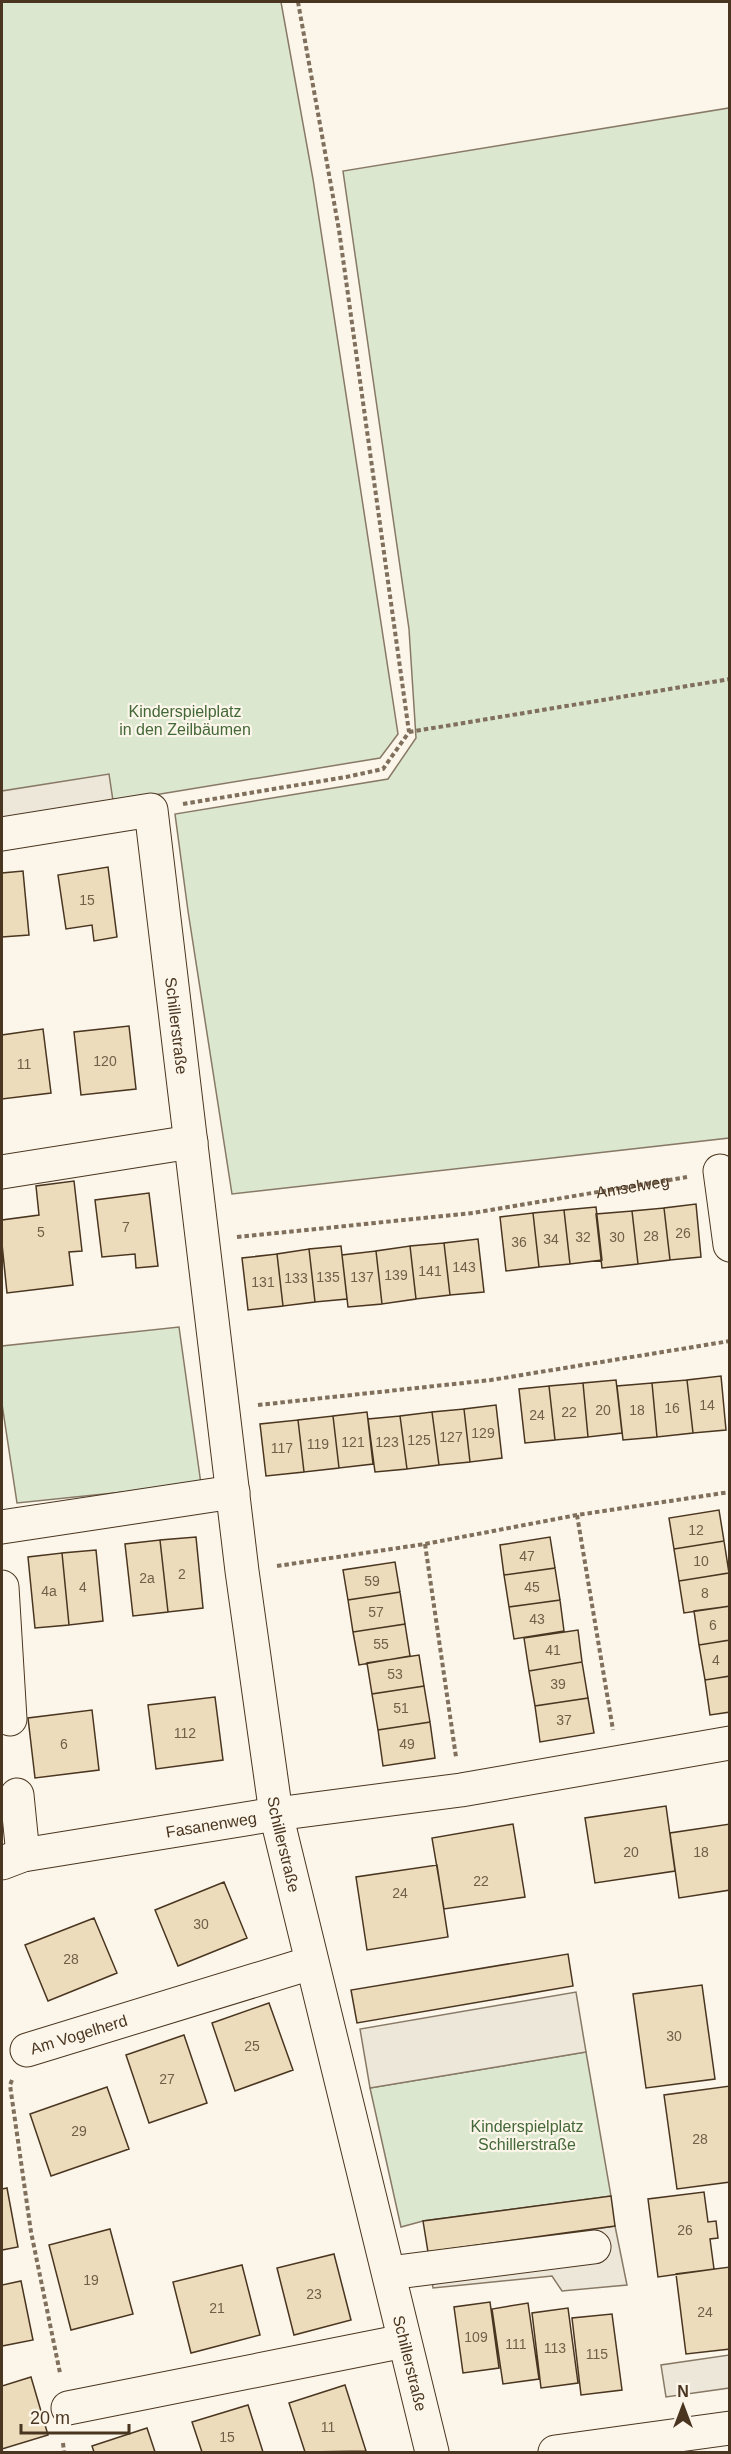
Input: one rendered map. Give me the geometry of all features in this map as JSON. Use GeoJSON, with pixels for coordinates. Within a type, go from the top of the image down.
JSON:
{"type":"FeatureCollection","features":[{"type":"Feature","properties":{"kind":"street"},"geometry":{"type":"LineString","coordinates":[[2,834],[151,810]]}},
{"type":"Feature","properties":{"kind":"street","name":"Schillerstraße"},"geometry":{"type":"LineString","coordinates":[[151,810],[242,1571],[276,1814],[432,2452]]}},
{"type":"Feature","properties":{"kind":"street"},"geometry":{"type":"LineString","coordinates":[[2,1172],[191,1142]]}},
{"type":"Feature","properties":{"kind":"street"},"geometry":{"type":"LineString","coordinates":[[720,1171],[729,1245]]}},
{"type":"Feature","properties":{"kind":"street"},"geometry":{"type":"LineString","coordinates":[[2,1527],[233,1492]]}},
{"type":"Feature","properties":{"kind":"street"},"geometry":{"type":"LineString","coordinates":[[2,1587],[10,1719]]}},
{"type":"Feature","properties":{"kind":"street","name":"Fasanenweg"},"geometry":{"type":"LineString","coordinates":[[17,1795],[12,1859],[276,1814],[461,1790],[729,1743]]}},
{"type":"Feature","properties":{"kind":"street","name":"Am Vogelherd"},"geometry":{"type":"LineString","coordinates":[[27,2050],[311,1963]]}},
{"type":"Feature","properties":{"kind":"street"},"geometry":{"type":"LineString","coordinates":[[389,2273],[594,2247]]}},
{"type":"Feature","properties":{"kind":"street"},"geometry":{"type":"LineString","coordinates":[[68,2408],[404,2341]]}},
{"type":"Feature","properties":{"kind":"street"},"geometry":{"type":"LineString","coordinates":[[555,2452],[729,2428]]}},
{"type":"Feature","properties":{"kind":"path"},"geometry":{"type":"LineString","coordinates":[[151,810],[383,769],[408,732],[339,230],[298,2]]}},
{"type":"Feature","properties":{"kind":"path"},"geometry":{"type":"LineString","coordinates":[[408,732],[729,679]]}},
{"type":"Feature","properties":{"kind":"path","name":"Amselweg"},"geometry":{"type":"LineString","coordinates":[[203,1240],[473,1213],[720,1171]]}},
{"type":"Feature","properties":{"kind":"path"},"geometry":{"type":"LineString","coordinates":[[224,1408],[513,1377],[729,1341]]}},
{"type":"Feature","properties":{"kind":"path"},"geometry":{"type":"LineString","coordinates":[[242,1571],[425,1544],[577,1515],[729,1492]]}},
{"type":"Feature","properties":{"kind":"path"},"geometry":{"type":"LineString","coordinates":[[577,1515],[618,1762]]}},
{"type":"Feature","properties":{"kind":"path"},"geometry":{"type":"LineString","coordinates":[[425,1544],[461,1790]]}},
{"type":"Feature","properties":{"kind":"path","name":"Am Vogelherd"},"geometry":{"type":"LineString","coordinates":[[27,2050],[10,2085],[31,2232],[68,2408],[63,2436],[64,2452]]}},
{"type":"Feature","properties":{"kind":"green space","name":"Kinderspielplatz in den Zeilbäumen"},"geometry":{"type":"Polygon","coordinates":[[[2,2],[281,2],[313,179],[398,734],[380,758],[2,820],[2,2]]]}},
{"type":"Feature","properties":{"kind":"green space"},"geometry":{"type":"Polygon","coordinates":[[[729,108],[729,1138],[232,1194],[175,814],[388,779],[416,738],[409,629],[343,171],[729,108]]]}},
{"type":"Feature","properties":{"kind":"green space"},"geometry":{"type":"Polygon","coordinates":[[[179,1327],[201,1484],[17,1503],[2,1404],[2,1346],[179,1327]]]}},
{"type":"Feature","properties":{"kind":"green space","name":"Kinderspielplatz Schillerstraße"},"geometry":{"type":"Polygon","coordinates":[[[586,2052],[611,2196],[423,2221],[401,2227],[370,2088],[586,2052]]]}},
{"type":"Feature","properties":{"kind":"shaded area"},"geometry":{"type":"Polygon","coordinates":[[[109,774],[113,801],[2,819],[2,791],[109,774]]]}},
{"type":"Feature","properties":{"kind":"shaded area"},"geometry":{"type":"Polygon","coordinates":[[[576,1992],[586,2052],[370,2088],[360,2029],[576,1992]]]}},
{"type":"Feature","properties":{"kind":"shaded area"},"geometry":{"type":"Polygon","coordinates":[[[615,2226],[627,2285],[562,2291],[552,2276],[433,2288],[428,2252],[615,2226]]]}},
{"type":"Feature","properties":{"kind":"shaded area"},"geometry":{"type":"Polygon","coordinates":[[[729,2355],[729,2388],[666,2397],[661,2365],[729,2355]]]}},
{"type":"Feature","properties":{"kind":"building"},"geometry":{"type":"Polygon","coordinates":[[[108,867],[117,937],[94,941],[92,925],[66,929],[58,875],[108,867]]]}},
{"type":"Feature","properties":{"kind":"building"},"geometry":{"type":"Polygon","coordinates":[[[23,871],[29,935],[2,937],[2,873],[23,871]]]}},
{"type":"Feature","properties":{"kind":"building"},"geometry":{"type":"Polygon","coordinates":[[[129,1026],[136,1089],[81,1095],[74,1032],[129,1026]]]}},
{"type":"Feature","properties":{"kind":"building"},"geometry":{"type":"Polygon","coordinates":[[[43,1029],[51,1093],[2,1099],[2,1035],[43,1029]]]}},
{"type":"Feature","properties":{"kind":"building"},"geometry":{"type":"Polygon","coordinates":[[[74,1181],[82,1251],[69,1252],[73,1285],[7,1293],[2,1220],[39,1215],[36,1186],[74,1181]]]}},
{"type":"Feature","properties":{"kind":"building"},"geometry":{"type":"Polygon","coordinates":[[[149,1193],[158,1266],[136,1268],[135,1254],[102,1257],[95,1200],[149,1193]]]}},
{"type":"Feature","properties":{"kind":"building"},"geometry":{"type":"Polygon","coordinates":[[[696,1204],[701,1257],[670,1260],[664,1208],[696,1204]]]}},
{"type":"Feature","properties":{"kind":"building"},"geometry":{"type":"Polygon","coordinates":[[[596,1207],[602,1260],[570,1264],[564,1210],[596,1207]]]}},
{"type":"Feature","properties":{"kind":"building"},"geometry":{"type":"Polygon","coordinates":[[[664,1208],[670,1260],[638,1264],[632,1211],[664,1208]]]}},
{"type":"Feature","properties":{"kind":"building"},"geometry":{"type":"Polygon","coordinates":[[[564,1210],[570,1264],[539,1267],[533,1213],[564,1210]]]}},
{"type":"Feature","properties":{"kind":"building"},"geometry":{"type":"Polygon","coordinates":[[[632,1211],[638,1264],[602,1268],[596,1214],[632,1211]]]}},
{"type":"Feature","properties":{"kind":"building"},"geometry":{"type":"Polygon","coordinates":[[[533,1213],[539,1267],[506,1271],[500,1217],[533,1213]]]}},
{"type":"Feature","properties":{"kind":"building"},"geometry":{"type":"Polygon","coordinates":[[[478,1239],[484,1292],[450,1295],[444,1243],[478,1239]]]}},
{"type":"Feature","properties":{"kind":"building"},"geometry":{"type":"Polygon","coordinates":[[[444,1243],[450,1295],[416,1299],[410,1246],[444,1243]]]}},
{"type":"Feature","properties":{"kind":"building"},"geometry":{"type":"Polygon","coordinates":[[[341,1246],[347,1299],[315,1302],[309,1249],[341,1246]]]}},
{"type":"Feature","properties":{"kind":"building"},"geometry":{"type":"Polygon","coordinates":[[[410,1246],[416,1299],[382,1304],[376,1251],[410,1246]]]}},
{"type":"Feature","properties":{"kind":"building"},"geometry":{"type":"Polygon","coordinates":[[[309,1249],[315,1302],[283,1306],[277,1254],[309,1249]]]}},
{"type":"Feature","properties":{"kind":"building"},"geometry":{"type":"Polygon","coordinates":[[[376,1251],[382,1304],[348,1307],[342,1255],[376,1251]]]}},
{"type":"Feature","properties":{"kind":"building"},"geometry":{"type":"Polygon","coordinates":[[[277,1254],[283,1306],[248,1310],[242,1258],[277,1254]]]}},
{"type":"Feature","properties":{"kind":"building"},"geometry":{"type":"Polygon","coordinates":[[[721,1376],[726,1430],[693,1433],[687,1380],[721,1376]]]}},
{"type":"Feature","properties":{"kind":"building"},"geometry":{"type":"Polygon","coordinates":[[[616,1380],[622,1433],[588,1437],[583,1383],[616,1380]]]}},
{"type":"Feature","properties":{"kind":"building"},"geometry":{"type":"Polygon","coordinates":[[[687,1380],[693,1433],[657,1437],[652,1383],[687,1380]]]}},
{"type":"Feature","properties":{"kind":"building"},"geometry":{"type":"Polygon","coordinates":[[[583,1383],[588,1437],[555,1440],[549,1386],[583,1383]]]}},
{"type":"Feature","properties":{"kind":"building"},"geometry":{"type":"Polygon","coordinates":[[[652,1383],[657,1437],[623,1440],[617,1386],[652,1383]]]}},
{"type":"Feature","properties":{"kind":"building"},"geometry":{"type":"Polygon","coordinates":[[[549,1386],[555,1440],[525,1443],[519,1389],[549,1386]]]}},
{"type":"Feature","properties":{"kind":"building"},"geometry":{"type":"Polygon","coordinates":[[[496,1405],[502,1458],[470,1462],[464,1409],[496,1405]]]}},
{"type":"Feature","properties":{"kind":"building"},"geometry":{"type":"Polygon","coordinates":[[[464,1409],[470,1462],[439,1465],[432,1412],[464,1409]]]}},
{"type":"Feature","properties":{"kind":"building"},"geometry":{"type":"Polygon","coordinates":[[[367,1412],[373,1464],[339,1468],[333,1416],[367,1412]]]}},
{"type":"Feature","properties":{"kind":"building"},"geometry":{"type":"Polygon","coordinates":[[[432,1412],[439,1465],[407,1469],[400,1416],[432,1412]]]}},
{"type":"Feature","properties":{"kind":"building"},"geometry":{"type":"Polygon","coordinates":[[[333,1416],[339,1468],[304,1472],[298,1420],[333,1416]]]}},
{"type":"Feature","properties":{"kind":"building"},"geometry":{"type":"Polygon","coordinates":[[[400,1416],[407,1469],[375,1472],[368,1419],[400,1416]]]}},
{"type":"Feature","properties":{"kind":"building"},"geometry":{"type":"Polygon","coordinates":[[[298,1420],[304,1472],[266,1476],[260,1424],[298,1420]]]}},
{"type":"Feature","properties":{"kind":"building"},"geometry":{"type":"Polygon","coordinates":[[[719,1510],[724,1541],[674,1549],[669,1518],[719,1510]]]}},
{"type":"Feature","properties":{"kind":"building"},"geometry":{"type":"Polygon","coordinates":[[[196,1537],[203,1608],[168,1612],[160,1540],[196,1537]]]}},
{"type":"Feature","properties":{"kind":"building"},"geometry":{"type":"Polygon","coordinates":[[[550,1537],[555,1568],[504,1575],[500,1545],[550,1537]]]}},
{"type":"Feature","properties":{"kind":"building"},"geometry":{"type":"Polygon","coordinates":[[[160,1540],[168,1612],[133,1616],[125,1544],[160,1540]]]}},
{"type":"Feature","properties":{"kind":"building"},"geometry":{"type":"Polygon","coordinates":[[[724,1541],[729,1573],[679,1581],[674,1549],[724,1541]]]}},
{"type":"Feature","properties":{"kind":"building"},"geometry":{"type":"Polygon","coordinates":[[[96,1550],[103,1621],[69,1625],[62,1553],[96,1550]]]}},
{"type":"Feature","properties":{"kind":"building"},"geometry":{"type":"Polygon","coordinates":[[[62,1553],[69,1625],[35,1628],[28,1557],[62,1553]]]}},
{"type":"Feature","properties":{"kind":"building"},"geometry":{"type":"Polygon","coordinates":[[[395,1562],[400,1592],[348,1600],[343,1570],[395,1562]]]}},
{"type":"Feature","properties":{"kind":"building"},"geometry":{"type":"Polygon","coordinates":[[[555,1568],[560,1600],[509,1607],[504,1575],[555,1568]]]}},
{"type":"Feature","properties":{"kind":"building"},"geometry":{"type":"Polygon","coordinates":[[[729,1573],[730,1606],[684,1613],[679,1581],[729,1573]]]}},
{"type":"Feature","properties":{"kind":"building"},"geometry":{"type":"Polygon","coordinates":[[[400,1592],[405,1624],[353,1632],[348,1600],[400,1592]]]}},
{"type":"Feature","properties":{"kind":"building"},"geometry":{"type":"Polygon","coordinates":[[[560,1600],[564,1631],[514,1639],[509,1607],[560,1600]]]}},
{"type":"Feature","properties":{"kind":"building"},"geometry":{"type":"Polygon","coordinates":[[[730,1606],[730,1640],[699,1645],[694,1611],[730,1606]]]}},
{"type":"Feature","properties":{"kind":"building"},"geometry":{"type":"Polygon","coordinates":[[[405,1624],[410,1656],[359,1665],[353,1632],[405,1624]]]}},
{"type":"Feature","properties":{"kind":"building"},"geometry":{"type":"Polygon","coordinates":[[[578,1630],[582,1662],[529,1671],[524,1638],[578,1630]]]}},
{"type":"Feature","properties":{"kind":"building"},"geometry":{"type":"Polygon","coordinates":[[[730,1640],[730,1676],[705,1680],[699,1645],[730,1640]]]}},
{"type":"Feature","properties":{"kind":"building"},"geometry":{"type":"Polygon","coordinates":[[[419,1655],[424,1686],[372,1694],[367,1663],[419,1655]]]}},
{"type":"Feature","properties":{"kind":"building"},"geometry":{"type":"Polygon","coordinates":[[[582,1662],[588,1698],[535,1706],[529,1671],[582,1662]]]}},
{"type":"Feature","properties":{"kind":"building"},"geometry":{"type":"Polygon","coordinates":[[[730,1676],[730,1712],[710,1715],[705,1680],[730,1676]]]}},
{"type":"Feature","properties":{"kind":"building"},"geometry":{"type":"Polygon","coordinates":[[[424,1686],[430,1722],[378,1730],[372,1694],[424,1686]]]}},
{"type":"Feature","properties":{"kind":"building"},"geometry":{"type":"Polygon","coordinates":[[[215,1697],[223,1760],[156,1769],[148,1705],[215,1697]]]}},
{"type":"Feature","properties":{"kind":"building"},"geometry":{"type":"Polygon","coordinates":[[[588,1698],[594,1733],[540,1742],[535,1706],[588,1698]]]}},
{"type":"Feature","properties":{"kind":"building"},"geometry":{"type":"Polygon","coordinates":[[[92,1710],[99,1770],[35,1778],[28,1718],[92,1710]]]}},
{"type":"Feature","properties":{"kind":"building"},"geometry":{"type":"Polygon","coordinates":[[[430,1722],[435,1758],[383,1766],[378,1730],[430,1722]]]}},
{"type":"Feature","properties":{"kind":"building"},"geometry":{"type":"Polygon","coordinates":[[[666,1806],[675,1871],[595,1883],[585,1818],[666,1806]]]}},
{"type":"Feature","properties":{"kind":"building"},"geometry":{"type":"Polygon","coordinates":[[[513,1824],[525,1897],[444,1909],[432,1838],[513,1824]]]}},
{"type":"Feature","properties":{"kind":"building"},"geometry":{"type":"Polygon","coordinates":[[[730,1824],[730,1890],[679,1898],[670,1833],[730,1824]]]}},
{"type":"Feature","properties":{"kind":"building"},"geometry":{"type":"Polygon","coordinates":[[[437,1865],[448,1937],[367,1950],[356,1877],[437,1865]]]}},
{"type":"Feature","properties":{"kind":"building"},"geometry":{"type":"Polygon","coordinates":[[[224,1882],[247,1938],[178,1966],[155,1910],[224,1882]]]}},
{"type":"Feature","properties":{"kind":"building"},"geometry":{"type":"Polygon","coordinates":[[[94,1918],[117,1973],[48,2001],[25,1945],[94,1918]]]}},
{"type":"Feature","properties":{"kind":"building"},"geometry":{"type":"Polygon","coordinates":[[[568,1954],[573,1986],[357,2023],[351,1990],[568,1954]]]}},
{"type":"Feature","properties":{"kind":"building"},"geometry":{"type":"Polygon","coordinates":[[[702,1985],[715,2079],[646,2088],[633,1994],[702,1985]]]}},
{"type":"Feature","properties":{"kind":"building"},"geometry":{"type":"Polygon","coordinates":[[[269,2003],[293,2070],[235,2091],[212,2023],[269,2003]]]}},
{"type":"Feature","properties":{"kind":"building"},"geometry":{"type":"Polygon","coordinates":[[[184,2035],[207,2103],[149,2123],[126,2055],[184,2035]]]}},
{"type":"Feature","properties":{"kind":"building"},"geometry":{"type":"Polygon","coordinates":[[[730,2086],[730,2182],[677,2189],[664,2095],[730,2086]]]}},
{"type":"Feature","properties":{"kind":"building"},"geometry":{"type":"Polygon","coordinates":[[[107,2087],[129,2149],[51,2176],[30,2114],[107,2087]]]}},
{"type":"Feature","properties":{"kind":"building"},"geometry":{"type":"Polygon","coordinates":[[[7,2188],[18,2247],[2,2250],[2,2189],[7,2188]]]}},
{"type":"Feature","properties":{"kind":"building"},"geometry":{"type":"Polygon","coordinates":[[[704,2192],[708,2222],[716,2221],[718,2238],[710,2239],[714,2269],[658,2277],[648,2199],[704,2192]]]}},
{"type":"Feature","properties":{"kind":"building"},"geometry":{"type":"Polygon","coordinates":[[[611,2196],[615,2226],[428,2252],[423,2221],[611,2196]]]}},
{"type":"Feature","properties":{"kind":"building"},"geometry":{"type":"Polygon","coordinates":[[[110,2229],[133,2314],[71,2330],[49,2245],[110,2229]]]}},
{"type":"Feature","properties":{"kind":"building"},"geometry":{"type":"Polygon","coordinates":[[[334,2254],[351,2320],[294,2335],[277,2268],[334,2254]]]}},
{"type":"Feature","properties":{"kind":"building"},"geometry":{"type":"Polygon","coordinates":[[[242,2265],[260,2335],[191,2353],[173,2282],[242,2265]]]}},
{"type":"Feature","properties":{"kind":"building"},"geometry":{"type":"Polygon","coordinates":[[[730,2267],[730,2349],[686,2354],[676,2274],[730,2267]]]}},
{"type":"Feature","properties":{"kind":"building"},"geometry":{"type":"Polygon","coordinates":[[[21,2281],[33,2340],[2,2346],[2,2285],[21,2281]]]}},
{"type":"Feature","properties":{"kind":"building"},"geometry":{"type":"Polygon","coordinates":[[[490,2302],[499,2368],[463,2373],[454,2307],[490,2302]]]}},
{"type":"Feature","properties":{"kind":"building"},"geometry":{"type":"Polygon","coordinates":[[[528,2303],[539,2379],[503,2384],[492,2309],[528,2303]]]}},
{"type":"Feature","properties":{"kind":"building"},"geometry":{"type":"Polygon","coordinates":[[[568,2308],[578,2383],[541,2388],[532,2313],[568,2308]]]}},
{"type":"Feature","properties":{"kind":"building"},"geometry":{"type":"Polygon","coordinates":[[[612,2314],[622,2390],[581,2395],[572,2318],[612,2314]]]}},
{"type":"Feature","properties":{"kind":"building"},"geometry":{"type":"Polygon","coordinates":[[[31,2377],[48,2435],[2,2449],[2,2386],[31,2377]]]}},
{"type":"Feature","properties":{"kind":"building"},"geometry":{"type":"Polygon","coordinates":[[[345,2385],[366,2451],[305,2452],[289,2403],[345,2385]]]}},
{"type":"Feature","properties":{"kind":"building"},"geometry":{"type":"Polygon","coordinates":[[[248,2405],[263,2452],[202,2452],[192,2422],[248,2405]]]}},
{"type":"Feature","properties":{"kind":"building"},"geometry":{"type":"Polygon","coordinates":[[[147,2428],[155,2452],[94,2452],[92,2446],[147,2428]]]}}]}
